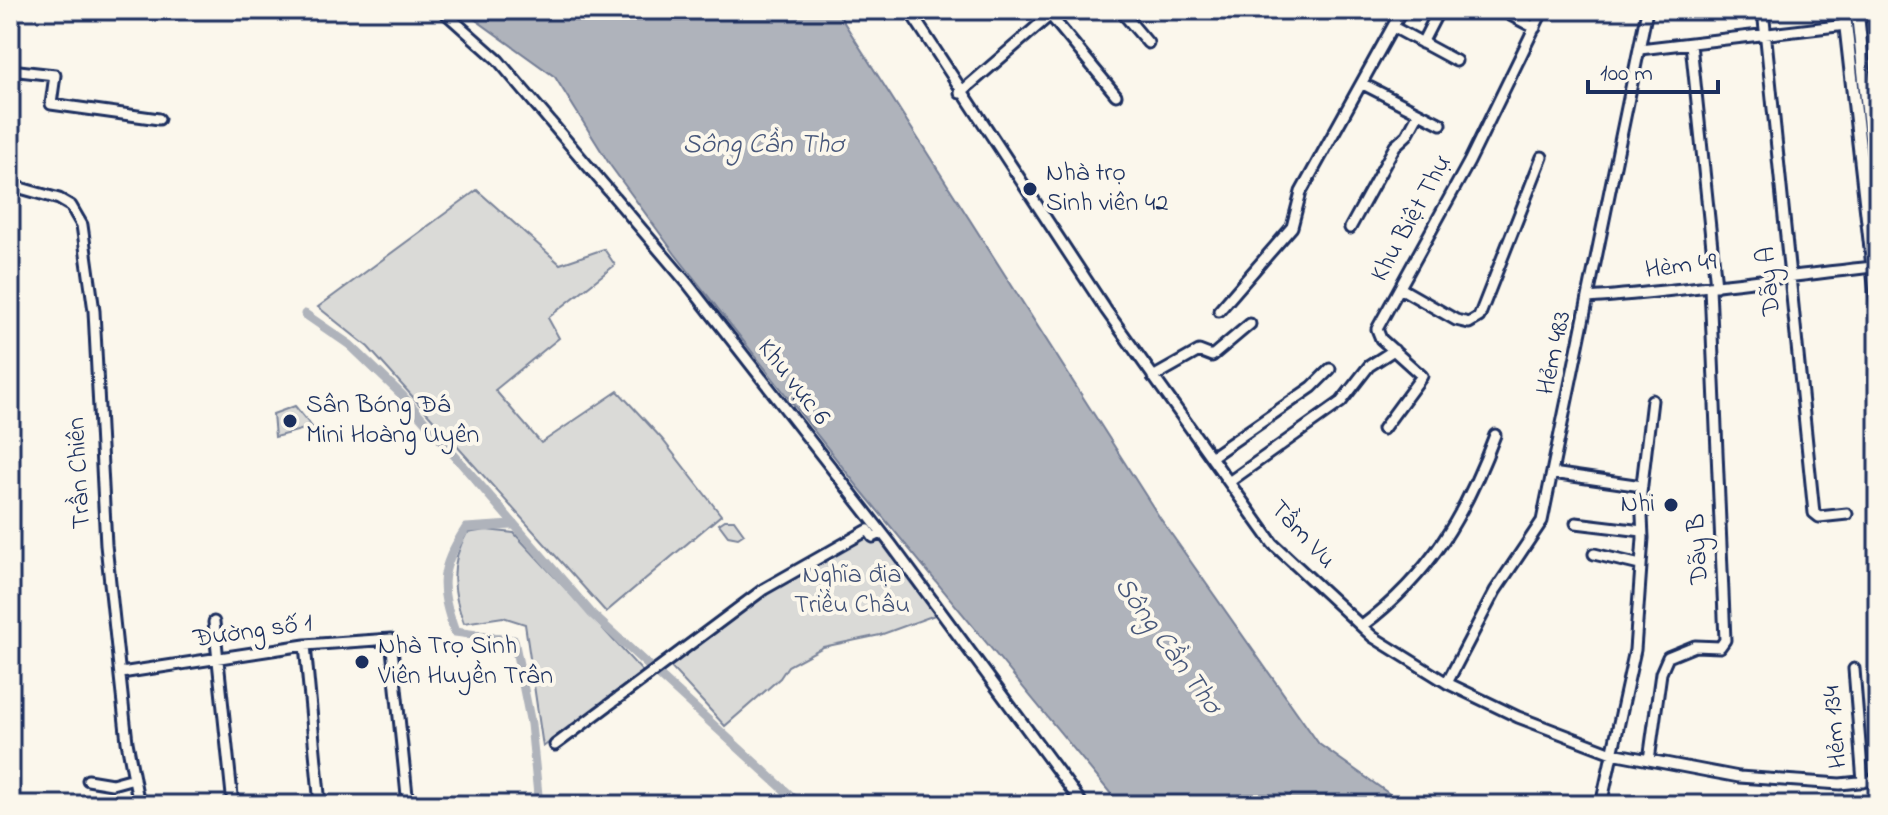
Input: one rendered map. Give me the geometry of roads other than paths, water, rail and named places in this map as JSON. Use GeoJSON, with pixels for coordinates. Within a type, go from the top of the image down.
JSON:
{"type":"FeatureCollection","features":[{"type":"Feature","properties":{"kind":"main road"},"geometry":{"type":"LineString","coordinates":[[1844,10],[1876,267],[1878,311]]}},
{"type":"Feature","properties":{"kind":"main road"},"geometry":{"type":"LineString","coordinates":[[1857,13],[1878,207]]}},
{"type":"Feature","properties":{"kind":"street","name":"Khu vực 6"},"geometry":{"type":"LineString","coordinates":[[442,10],[498,60],[623,205],[881,533],[1083,805]]}},
{"type":"Feature","properties":{"kind":"street","name":"Tầm Vu"},"geometry":{"type":"LineString","coordinates":[[909,10],[960,93],[1153,377],[1273,544],[1362,626],[1447,683],[1518,717],[1612,753],[1739,777],[1840,784],[1878,780]]}},
{"type":"Feature","properties":{"kind":"street"},"geometry":{"type":"LineString","coordinates":[[1120,10],[1148,43]]}},
{"type":"Feature","properties":{"kind":"street"},"geometry":{"type":"LineString","coordinates":[[1219,311],[1292,227],[1301,192],[1402,10]]}},
{"type":"Feature","properties":{"kind":"street"},"geometry":{"type":"LineString","coordinates":[[1422,43],[1439,10]]}},
{"type":"Feature","properties":{"kind":"street"},"geometry":{"type":"LineString","coordinates":[[1501,10],[1535,28]]}},
{"type":"Feature","properties":{"kind":"street","name":"Khu Biệt Thự"},"geometry":{"type":"LineString","coordinates":[[1383,429],[1422,376],[1381,339],[1377,329],[1469,162],[1543,10]]}},
{"type":"Feature","properties":{"kind":"street","name":"Hẻm 483"},"geometry":{"type":"LineString","coordinates":[[1447,683],[1495,591],[1542,521],[1647,10]]}},
{"type":"Feature","properties":{"kind":"street","name":"Dãy A"},"geometry":{"type":"LineString","coordinates":[[1763,10],[1815,515],[1847,514]]}},
{"type":"Feature","properties":{"kind":"street"},"geometry":{"type":"LineString","coordinates":[[960,93],[1053,13],[1116,95]]}},
{"type":"Feature","properties":{"kind":"street"},"geometry":{"type":"LineString","coordinates":[[1857,13],[1878,14]]}},
{"type":"Feature","properties":{"kind":"street"},"geometry":{"type":"LineString","coordinates":[[1640,49],[1846,25]]}},
{"type":"Feature","properties":{"kind":"street"},"geometry":{"type":"LineString","coordinates":[[1393,27],[1456,61]]}},
{"type":"Feature","properties":{"kind":"street","name":"Dãy B"},"geometry":{"type":"LineString","coordinates":[[1649,760],[1661,673],[1668,657],[1695,646],[1720,647],[1725,640],[1713,287],[1691,44]]}},
{"type":"Feature","properties":{"kind":"street"},"geometry":{"type":"LineString","coordinates":[[10,70],[55,75],[51,104],[159,119]]}},
{"type":"Feature","properties":{"kind":"street"},"geometry":{"type":"LineString","coordinates":[[1363,84],[1441,124]]}},
{"type":"Feature","properties":{"kind":"street"},"geometry":{"type":"LineString","coordinates":[[1350,228],[1395,146],[1407,135],[1419,113]]}},
{"type":"Feature","properties":{"kind":"street"},"geometry":{"type":"LineString","coordinates":[[1400,288],[1456,320],[1469,323],[1479,317],[1542,157]]}},
{"type":"Feature","properties":{"kind":"street","name":"Trần Chiên"},"geometry":{"type":"LineString","coordinates":[[10,185],[59,199],[71,206],[82,225],[94,311],[106,545],[139,805]]}},
{"type":"Feature","properties":{"kind":"street","name":"Hèm 49"},"geometry":{"type":"LineString","coordinates":[[1589,298],[1876,267]]}},
{"type":"Feature","properties":{"kind":"street"},"geometry":{"type":"LineString","coordinates":[[1153,377],[1199,351],[1212,356],[1250,324]]}},
{"type":"Feature","properties":{"kind":"street"},"geometry":{"type":"LineString","coordinates":[[1229,482],[1341,402],[1369,366],[1394,350]]}},
{"type":"Feature","properties":{"kind":"street"},"geometry":{"type":"LineString","coordinates":[[1211,457],[1312,387],[1330,369]]}},
{"type":"Feature","properties":{"kind":"street"},"geometry":{"type":"LineString","coordinates":[[1601,805],[1635,650],[1642,486],[1652,400]]}},
{"type":"Feature","properties":{"kind":"street"},"geometry":{"type":"LineString","coordinates":[[1362,626],[1412,584],[1451,533],[1470,499],[1495,435]]}},
{"type":"Feature","properties":{"kind":"street"},"geometry":{"type":"LineString","coordinates":[[1552,473],[1642,486]]}},
{"type":"Feature","properties":{"kind":"street"},"geometry":{"type":"LineString","coordinates":[[1576,523],[1642,531]]}},
{"type":"Feature","properties":{"kind":"street"},"geometry":{"type":"LineString","coordinates":[[555,745],[764,589],[868,530],[873,537],[881,533]]}},
{"type":"Feature","properties":{"kind":"street"},"geometry":{"type":"LineString","coordinates":[[1594,554],[1640,565]]}},
{"type":"Feature","properties":{"kind":"street"},"geometry":{"type":"LineString","coordinates":[[214,622],[233,805]]}},
{"type":"Feature","properties":{"kind":"street","name":"Đường số 1"},"geometry":{"type":"LineString","coordinates":[[121,673],[305,645],[391,639],[408,805]]}},
{"type":"Feature","properties":{"kind":"street"},"geometry":{"type":"LineString","coordinates":[[305,645],[320,805]]}},
{"type":"Feature","properties":{"kind":"street","name":"Hẻm 134"},"geometry":{"type":"LineString","coordinates":[[1854,669],[1863,782]]}},
{"type":"Feature","properties":{"kind":"street"},"geometry":{"type":"LineString","coordinates":[[88,780],[112,784],[134,778]]}},
{"type":"Feature","properties":{"kind":"water","name":"Sông Cần Thơ"},"geometry":{"type":"Polygon","coordinates":[[[462,10],[836,10],[1160,518],[1319,744],[1405,805],[1120,805],[859,488],[675,254],[610,165],[555,77],[462,10]]]}},
{"type":"Feature","properties":{"kind":"waterway"},"geometry":{"type":"LineString","coordinates":[[305,314],[350,345],[402,395],[592,614],[801,805]]}},
{"type":"Feature","properties":{"kind":"waterway"},"geometry":{"type":"LineString","coordinates":[[512,525],[466,528],[446,567],[444,590],[455,632],[514,640],[531,724],[539,805]]}},
{"type":"Feature","properties":{"kind":"place","name":"Nhà trọ Sinh viên 42"},"geometry":{"type":"Point","coordinates":[1030,189]}},
{"type":"Feature","properties":{"kind":"place","name":"Sân Bóng Đá Mini Hoàng Uyên"},"geometry":{"type":"Point","coordinates":[290,421]}},
{"type":"Feature","properties":{"kind":"place","name":"Nhi"},"geometry":{"type":"Point","coordinates":[1671,505]}},
{"type":"Feature","properties":{"kind":"place","name":"Nhà Trọ Sinh Viên Huyền Trân"},"geometry":{"type":"Point","coordinates":[362,662]}},
{"type":"Feature","properties":{"kind":"park label","name":"Nghĩa địa Triều Châu"},"geometry":{"type":"Point","coordinates":[852,591]}}]}
